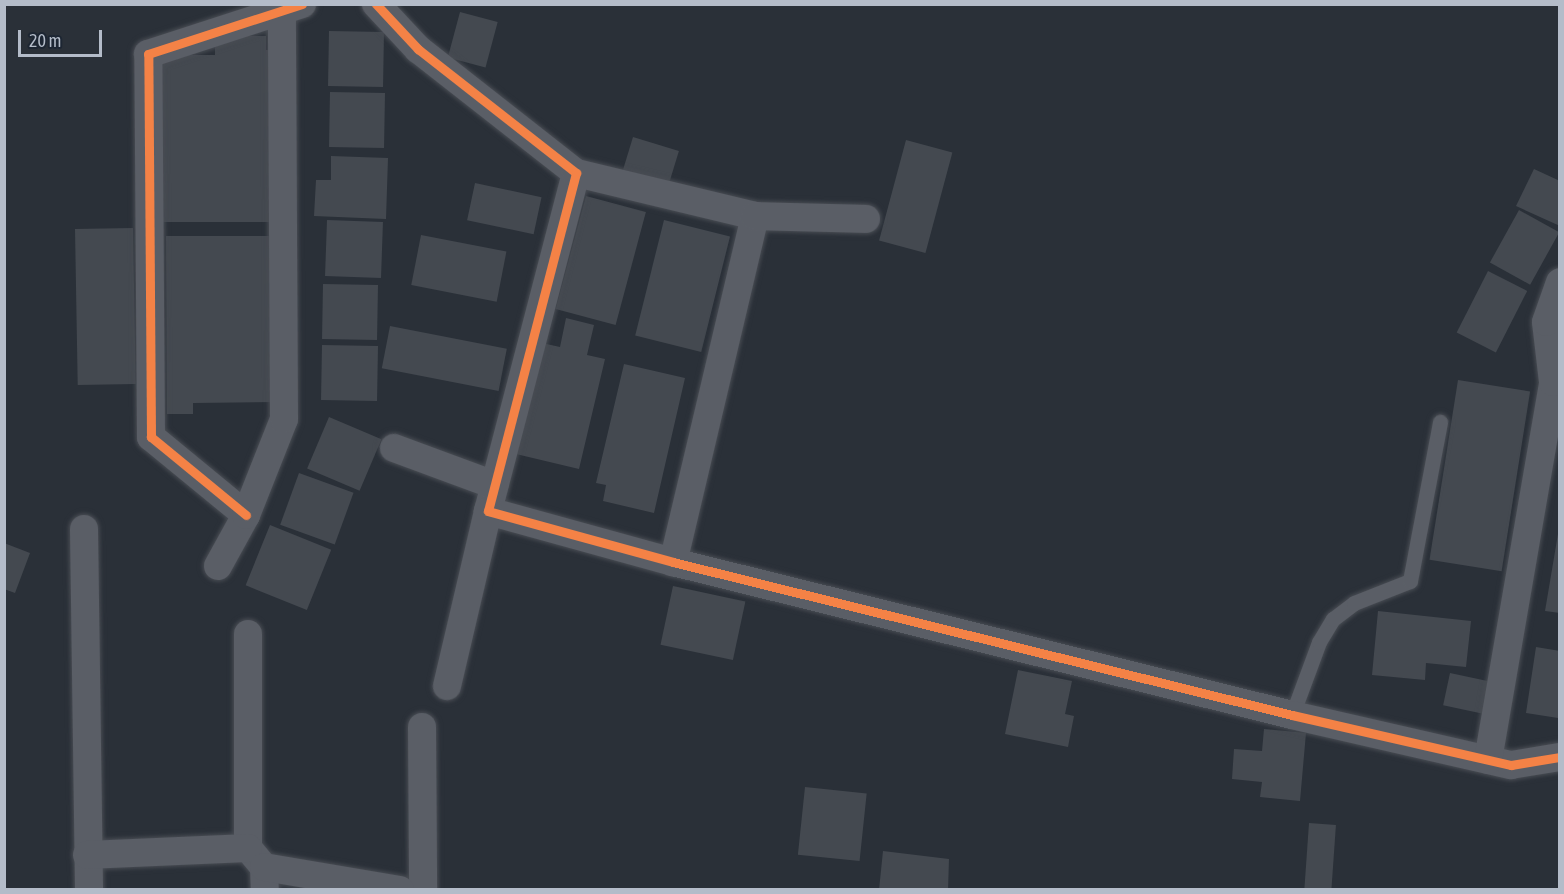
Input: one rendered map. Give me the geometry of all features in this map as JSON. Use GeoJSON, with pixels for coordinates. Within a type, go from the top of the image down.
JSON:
{"type":"FeatureCollection","features":[{"type":"Feature","properties":{"kind":"street"},"geometry":{"type":"LineString","coordinates":[[376,4],[418,48],[576,172],[755,216],[866,219]]}},
{"type":"Feature","properties":{"kind":"street"},"geometry":{"type":"LineString","coordinates":[[218,566],[246,515],[284,418],[292,8],[148,54],[151,437],[246,515]]}},
{"type":"Feature","properties":{"kind":"street"},"geometry":{"type":"LineString","coordinates":[[447,686],[491,498],[576,172]]}},
{"type":"Feature","properties":{"kind":"street"},"geometry":{"type":"LineString","coordinates":[[673,562],[755,216]]}},
{"type":"Feature","properties":{"kind":"street"},"geometry":{"type":"LineString","coordinates":[[1488,760],[1553,382],[1546,322],[1560,282]]}},
{"type":"Feature","properties":{"kind":"street"},"geometry":{"type":"LineString","coordinates":[[394,448],[491,498],[673,562],[1292,715],[1488,760],[1511,765],[1560,757]]}},
{"type":"Feature","properties":{"kind":"street"},"geometry":{"type":"LineString","coordinates":[[84,529],[89,890]]}},
{"type":"Feature","properties":{"kind":"street"},"geometry":{"type":"LineString","coordinates":[[248,634],[259,868]]}},
{"type":"Feature","properties":{"kind":"street"},"geometry":{"type":"LineString","coordinates":[[422,727],[423,890]]}},
{"type":"Feature","properties":{"kind":"street"},"geometry":{"type":"LineString","coordinates":[[87,855],[259,868],[400,890]]}},
{"type":"Feature","properties":{"kind":"lane"},"geometry":{"type":"LineString","coordinates":[[1292,715],[1319,642],[1333,620],[1354,603],[1410,581],[1440,422]]}},
{"type":"Feature","properties":{"kind":"building"},"geometry":{"type":"Polygon","coordinates":[[[460,12],[498,22],[486,67],[448,57],[460,12]]]}},
{"type":"Feature","properties":{"kind":"building"},"geometry":{"type":"Polygon","coordinates":[[[329,31],[384,32],[383,87],[328,86],[329,31]]]}},
{"type":"Feature","properties":{"kind":"building"},"geometry":{"type":"Polygon","coordinates":[[[215,36],[266,36],[266,50],[278,50],[278,222],[160,222],[155,55],[215,55],[215,36]]]}},
{"type":"Feature","properties":{"kind":"building"},"geometry":{"type":"Polygon","coordinates":[[[330,92],[385,93],[384,148],[329,147],[330,92]]]}},
{"type":"Feature","properties":{"kind":"building"},"geometry":{"type":"Polygon","coordinates":[[[633,137],[679,151],[668,186],[622,172],[633,137]]]}},
{"type":"Feature","properties":{"kind":"building"},"geometry":{"type":"Polygon","coordinates":[[[906,140],[952,152],[925,253],[879,240],[906,140]]]}},
{"type":"Feature","properties":{"kind":"building"},"geometry":{"type":"Polygon","coordinates":[[[331,156],[388,158],[386,219],[314,216],[316,180],[331,180],[331,156]]]}},
{"type":"Feature","properties":{"kind":"building"},"geometry":{"type":"Polygon","coordinates":[[[1534,169],[1560,181],[1560,226],[1516,206],[1534,169]]]}},
{"type":"Feature","properties":{"kind":"building"},"geometry":{"type":"Polygon","coordinates":[[[475,183],[542,197],[534,234],[467,220],[475,183]]]}},
{"type":"Feature","properties":{"kind":"building"},"geometry":{"type":"Polygon","coordinates":[[[586,196],[646,212],[616,325],[556,309],[586,196]]]}},
{"type":"Feature","properties":{"kind":"building"},"geometry":{"type":"Polygon","coordinates":[[[1519,210],[1559,232],[1530,285],[1490,262],[1519,210]]]}},
{"type":"Feature","properties":{"kind":"building"},"geometry":{"type":"Polygon","coordinates":[[[327,220],[383,222],[381,278],[325,276],[327,220]]]}},
{"type":"Feature","properties":{"kind":"building"},"geometry":{"type":"Polygon","coordinates":[[[664,220],[730,236],[701,352],[635,335],[664,220]]]}},
{"type":"Feature","properties":{"kind":"building"},"geometry":{"type":"Polygon","coordinates":[[[133,228],[136,384],[78,385],[75,229],[133,228]]]}},
{"type":"Feature","properties":{"kind":"building"},"geometry":{"type":"Polygon","coordinates":[[[421,235],[506,252],[497,302],[411,285],[421,235]]]}},
{"type":"Feature","properties":{"kind":"building"},"geometry":{"type":"Polygon","coordinates":[[[166,236],[279,236],[279,402],[193,403],[193,414],[167,414],[166,236]]]}},
{"type":"Feature","properties":{"kind":"building"},"geometry":{"type":"Polygon","coordinates":[[[1488,271],[1527,291],[1496,352],[1457,332],[1488,271]]]}},
{"type":"Feature","properties":{"kind":"building"},"geometry":{"type":"Polygon","coordinates":[[[323,284],[378,285],[377,340],[322,339],[323,284]]]}},
{"type":"Feature","properties":{"kind":"building"},"geometry":{"type":"Polygon","coordinates":[[[566,318],[594,325],[587,355],[605,359],[579,469],[516,454],[542,343],[560,347],[566,318]]]}},
{"type":"Feature","properties":{"kind":"building"},"geometry":{"type":"Polygon","coordinates":[[[390,326],[507,349],[499,391],[382,368],[390,326]]]}},
{"type":"Feature","properties":{"kind":"building"},"geometry":{"type":"Polygon","coordinates":[[[322,345],[378,346],[377,401],[321,400],[322,345]]]}},
{"type":"Feature","properties":{"kind":"building"},"geometry":{"type":"Polygon","coordinates":[[[624,364],[685,378],[654,513],[603,501],[606,485],[596,483],[624,364]]]}},
{"type":"Feature","properties":{"kind":"building"},"geometry":{"type":"Polygon","coordinates":[[[1458,380],[1530,391],[1502,571],[1430,560],[1458,380]]]}},
{"type":"Feature","properties":{"kind":"building"},"geometry":{"type":"Polygon","coordinates":[[[329,417],[381,439],[360,491],[307,469],[329,417]]]}},
{"type":"Feature","properties":{"kind":"building"},"geometry":{"type":"Polygon","coordinates":[[[299,473],[354,493],[335,545],[280,525],[299,473]]]}},
{"type":"Feature","properties":{"kind":"building"},"geometry":{"type":"Polygon","coordinates":[[[1560,522],[1560,613],[1545,611],[1560,522]]]}},
{"type":"Feature","properties":{"kind":"building"},"geometry":{"type":"Polygon","coordinates":[[[270,525],[331,550],[307,610],[246,585],[270,525]]]}},
{"type":"Feature","properties":{"kind":"building"},"geometry":{"type":"Polygon","coordinates":[[[4,543],[30,553],[15,593],[4,589],[4,543]]]}},
{"type":"Feature","properties":{"kind":"building"},"geometry":{"type":"Polygon","coordinates":[[[673,586],[745,601],[733,660],[661,645],[673,586]]]}},
{"type":"Feature","properties":{"kind":"building"},"geometry":{"type":"Polygon","coordinates":[[[1378,611],[1471,621],[1466,667],[1426,663],[1425,680],[1372,675],[1378,611]]]}},
{"type":"Feature","properties":{"kind":"building"},"geometry":{"type":"Polygon","coordinates":[[[1536,647],[1560,651],[1558,718],[1526,713],[1536,647]]]}},
{"type":"Feature","properties":{"kind":"building"},"geometry":{"type":"Polygon","coordinates":[[[1018,670],[1072,681],[1065,714],[1074,716],[1068,747],[1005,734],[1018,670]]]}},
{"type":"Feature","properties":{"kind":"building"},"geometry":{"type":"Polygon","coordinates":[[[1450,673],[1491,682],[1484,714],[1443,705],[1450,673]]]}},
{"type":"Feature","properties":{"kind":"building"},"geometry":{"type":"Polygon","coordinates":[[[1264,729],[1306,733],[1300,801],[1260,797],[1262,782],[1232,779],[1234,749],[1262,751],[1264,729]]]}},
{"type":"Feature","properties":{"kind":"building"},"geometry":{"type":"Polygon","coordinates":[[[805,787],[867,793],[860,861],[798,855],[805,787]]]}},
{"type":"Feature","properties":{"kind":"building"},"geometry":{"type":"Polygon","coordinates":[[[1309,823],[1336,825],[1331,890],[1304,889],[1309,823]]]}},
{"type":"Feature","properties":{"kind":"building"},"geometry":{"type":"Polygon","coordinates":[[[883,851],[949,859],[948,890],[879,890],[883,851]]]}},
{"type":"Feature","properties":{"kind":"cycle path"},"geometry":{"type":"LineString","coordinates":[[246,515],[151,437],[148,54],[302,4]]}},
{"type":"Feature","properties":{"kind":"cycle path"},"geometry":{"type":"LineString","coordinates":[[376,4],[418,49],[576,173],[488,511],[673,562],[1292,715],[1511,765],[1560,757]]}}]}
